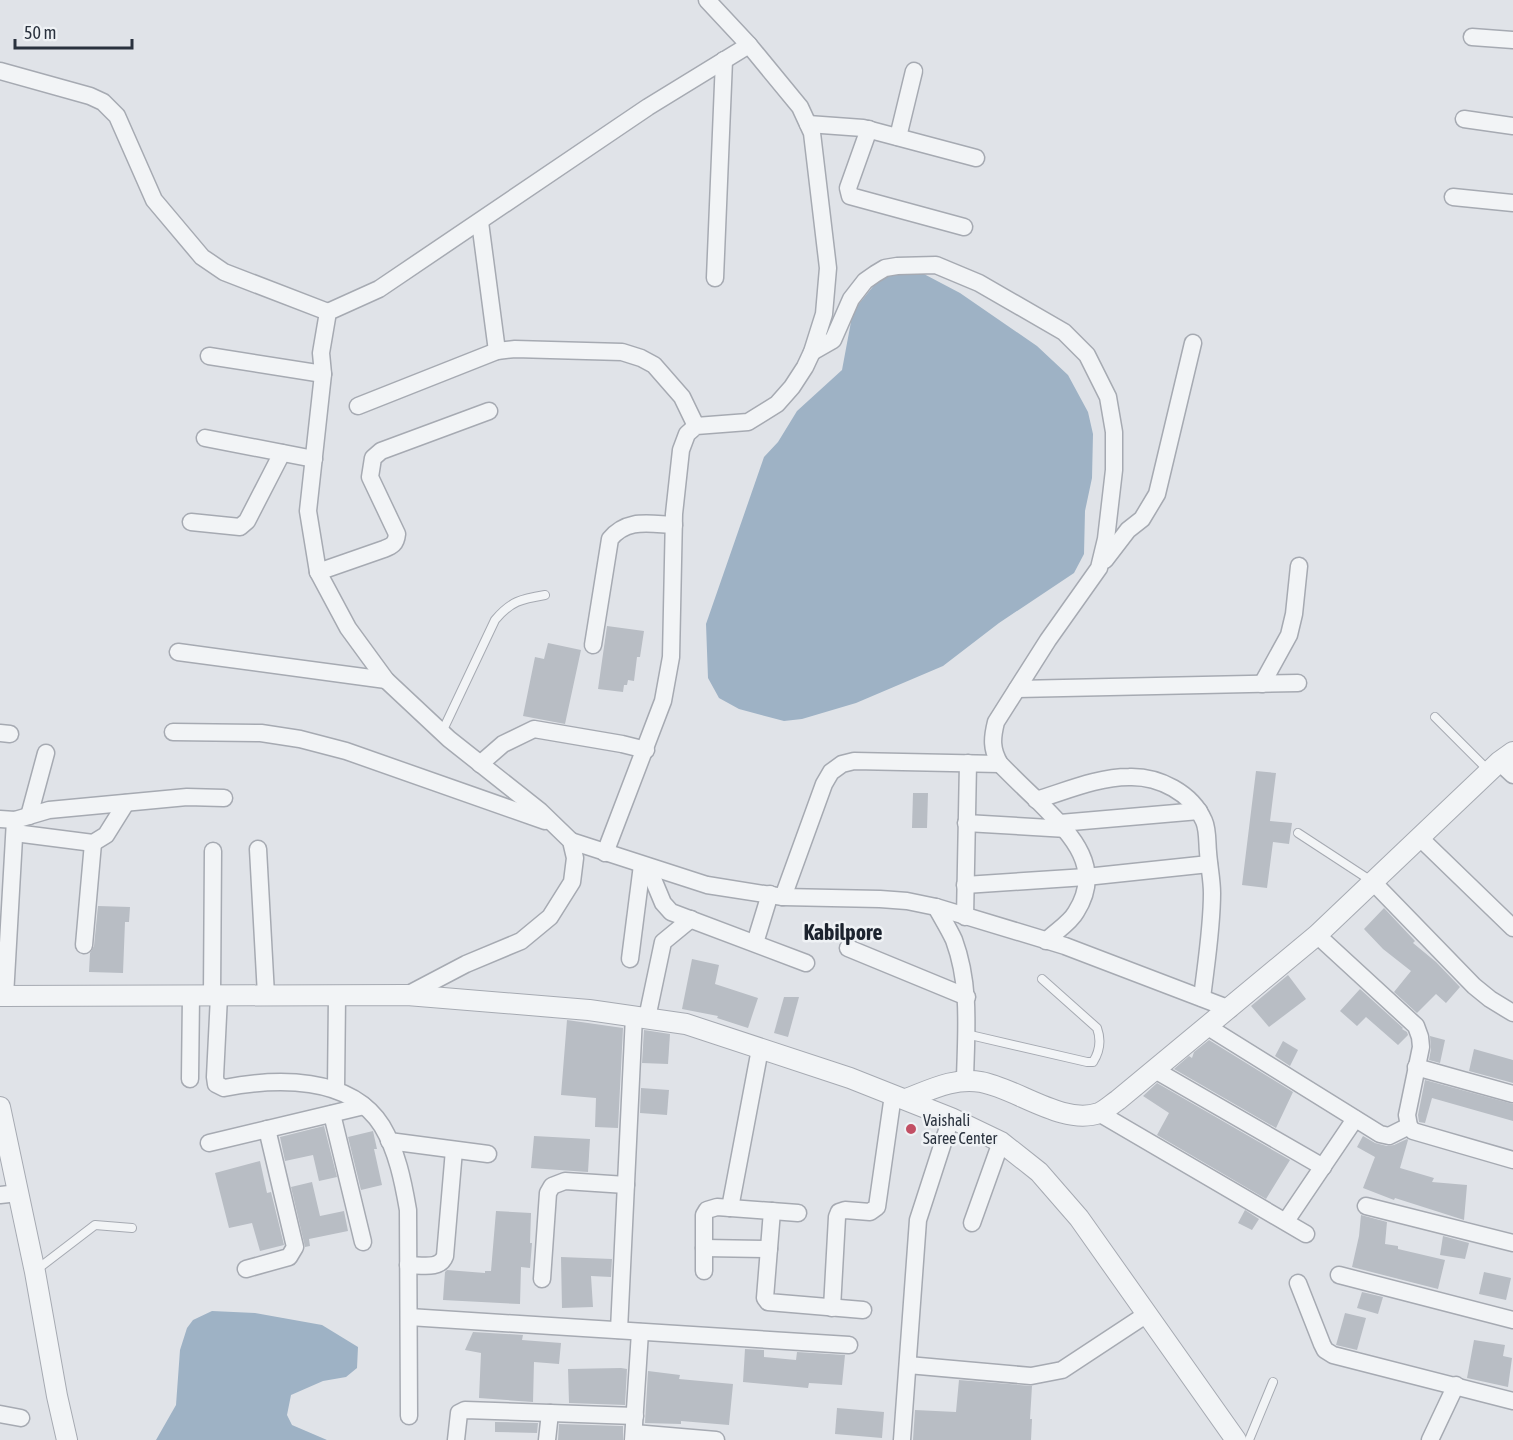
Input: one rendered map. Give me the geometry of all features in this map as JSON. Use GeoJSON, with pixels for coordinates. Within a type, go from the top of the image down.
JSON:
{"type":"FeatureCollection","features":[{"type":"Feature","properties":{"kind":"street"},"geometry":{"type":"LineString","coordinates":[[605,854],[663,701],[671,657],[674,525],[681,450],[687,434],[696,426],[748,422],[777,404],[792,387],[812,352],[825,314],[828,268],[813,134],[800,107],[749,45],[707,0]]}},
{"type":"Feature","properties":{"kind":"street"},"geometry":{"type":"LineString","coordinates":[[1472,38],[1513,40]]}},
{"type":"Feature","properties":{"kind":"street"},"geometry":{"type":"LineString","coordinates":[[0,71],[90,96],[103,102],[122,125],[154,200],[202,257],[224,272],[328,312],[379,289],[648,107],[749,45]]}},
{"type":"Feature","properties":{"kind":"street"},"geometry":{"type":"LineString","coordinates":[[715,278],[724,60]]}},
{"type":"Feature","properties":{"kind":"street"},"geometry":{"type":"LineString","coordinates":[[898,137],[914,71]]}},
{"type":"Feature","properties":{"kind":"street"},"geometry":{"type":"LineString","coordinates":[[1464,119],[1513,126]]}},
{"type":"Feature","properties":{"kind":"street"},"geometry":{"type":"LineString","coordinates":[[808,124],[869,129],[976,158]]}},
{"type":"Feature","properties":{"kind":"street"},"geometry":{"type":"LineString","coordinates":[[869,129],[848,188],[850,196],[964,227]]}},
{"type":"Feature","properties":{"kind":"street"},"geometry":{"type":"LineString","coordinates":[[1453,197],[1513,202]]}},
{"type":"Feature","properties":{"kind":"street"},"geometry":{"type":"LineString","coordinates":[[480,222],[497,351]]}},
{"type":"Feature","properties":{"kind":"street"},"geometry":{"type":"LineString","coordinates":[[812,352],[833,340],[851,299],[865,280],[885,268],[897,266],[928,264],[944,267],[979,283],[1064,332],[1087,355],[1108,397],[1114,432],[1109,523],[1099,568]]}},
{"type":"Feature","properties":{"kind":"street"},"geometry":{"type":"LineString","coordinates":[[328,312],[321,353],[323,374],[308,511],[318,572],[348,628],[386,680],[442,732],[571,841],[605,854],[707,885],[777,895],[907,901],[936,907],[1046,941],[1230,1009]]}},
{"type":"Feature","properties":{"kind":"street"},"geometry":{"type":"LineString","coordinates":[[1046,941],[1075,915],[1083,899],[1085,866],[1079,847],[1063,826],[1000,764],[993,753],[994,730],[996,722],[1048,640],[1116,544],[1142,519],[1157,494],[1193,343]]}},
{"type":"Feature","properties":{"kind":"street"},"geometry":{"type":"LineString","coordinates":[[358,406],[497,351],[515,349],[622,352],[654,365],[682,397],[696,426]]}},
{"type":"Feature","properties":{"kind":"street"},"geometry":{"type":"LineString","coordinates":[[209,356],[323,374]]}},
{"type":"Feature","properties":{"kind":"street"},"geometry":{"type":"LineString","coordinates":[[318,572],[384,549],[393,545],[397,540],[397,534],[370,477],[373,458],[381,451],[489,411]]}},
{"type":"Feature","properties":{"kind":"street"},"geometry":{"type":"LineString","coordinates":[[205,438],[314,459]]}},
{"type":"Feature","properties":{"kind":"street"},"geometry":{"type":"LineString","coordinates":[[191,522],[240,528],[247,521],[282,453]]}},
{"type":"Feature","properties":{"kind":"street"},"geometry":{"type":"LineString","coordinates":[[593,645],[610,539],[618,529],[626,525],[674,525]]}},
{"type":"Feature","properties":{"kind":"street"},"geometry":{"type":"LineString","coordinates":[[1262,684],[1289,635],[1294,614],[1299,566]]}},
{"type":"Feature","properties":{"kind":"street"},"geometry":{"type":"LineString","coordinates":[[178,652],[386,680]]}},
{"type":"Feature","properties":{"kind":"street"},"geometry":{"type":"LineString","coordinates":[[1017,689],[1298,684]]}},
{"type":"Feature","properties":{"kind":"street"},"geometry":{"type":"LineString","coordinates":[[480,764],[503,744],[534,729],[646,750]]}},
{"type":"Feature","properties":{"kind":"street"},"geometry":{"type":"LineString","coordinates":[[173,732],[261,733],[300,739],[346,751],[553,824]]}},
{"type":"Feature","properties":{"kind":"street"},"geometry":{"type":"LineString","coordinates":[[46,753],[15,822],[6,894],[2,996],[407,995],[590,1010],[686,1024],[850,1078],[951,1118],[1001,1142],[1039,1172],[1079,1218],[1236,1440]]}},
{"type":"Feature","properties":{"kind":"street"},"geometry":{"type":"LineString","coordinates":[[755,943],[819,793],[831,772],[842,764],[854,761],[1000,764]]}},
{"type":"Feature","properties":{"kind":"street"},"geometry":{"type":"LineString","coordinates":[[965,917],[968,763]]}},
{"type":"Feature","properties":{"kind":"street"},"geometry":{"type":"LineString","coordinates":[[900,1097],[965,1080],[982,1082],[1060,1111],[1078,1115],[1099,1113],[1208,1027],[1317,935],[1419,837],[1503,765]]}},
{"type":"Feature","properties":{"kind":"street"},"geometry":{"type":"LineString","coordinates":[[1036,800],[1099,781],[1130,777],[1153,779],[1172,787],[1199,811],[1205,824],[1212,892],[1202,998]]}},
{"type":"Feature","properties":{"kind":"street"},"geometry":{"type":"LineString","coordinates":[[15,822],[49,810],[186,797],[224,798]]}},
{"type":"Feature","properties":{"kind":"street"},"geometry":{"type":"LineString","coordinates":[[15,822],[93,843],[106,835],[126,803]]}},
{"type":"Feature","properties":{"kind":"street"},"geometry":{"type":"LineString","coordinates":[[966,823],[1063,826],[1199,811]]}},
{"type":"Feature","properties":{"kind":"street"},"geometry":{"type":"LineString","coordinates":[[1419,837],[1513,928]]}},
{"type":"Feature","properties":{"kind":"street"},"geometry":{"type":"LineString","coordinates":[[407,995],[466,964],[521,941],[550,916],[572,882],[575,858],[571,841]]}},
{"type":"Feature","properties":{"kind":"street"},"geometry":{"type":"LineString","coordinates":[[84,945],[93,843]]}},
{"type":"Feature","properties":{"kind":"street"},"geometry":{"type":"LineString","coordinates":[[258,849],[266,995]]}},
{"type":"Feature","properties":{"kind":"street"},"geometry":{"type":"LineString","coordinates":[[213,851],[216,1084],[224,1088],[279,1082],[336,1090],[364,1106],[381,1125],[403,1182],[408,1210],[409,1416]]}},
{"type":"Feature","properties":{"kind":"street"},"geometry":{"type":"LineString","coordinates":[[966,885],[1086,877],[1209,864]]}},
{"type":"Feature","properties":{"kind":"street"},"geometry":{"type":"LineString","coordinates":[[645,866],[663,903],[671,912],[807,963]]}},
{"type":"Feature","properties":{"kind":"street"},"geometry":{"type":"LineString","coordinates":[[630,958],[645,866]]}},
{"type":"Feature","properties":{"kind":"street"},"geometry":{"type":"LineString","coordinates":[[1373,882],[1474,986],[1513,1013]]}},
{"type":"Feature","properties":{"kind":"street"},"geometry":{"type":"LineString","coordinates":[[936,907],[953,939],[962,966],[967,997],[965,1080]]}},
{"type":"Feature","properties":{"kind":"street"},"geometry":{"type":"LineString","coordinates":[[619,1330],[626,1185],[641,1017],[663,942],[691,919]]}},
{"type":"Feature","properties":{"kind":"street"},"geometry":{"type":"LineString","coordinates":[[1317,935],[1416,1026],[1420,1036],[1420,1047],[1407,1115],[1408,1126],[1413,1131],[1513,1160]]}},
{"type":"Feature","properties":{"kind":"street"},"geometry":{"type":"LineString","coordinates":[[848,948],[967,997]]}},
{"type":"Feature","properties":{"kind":"street"},"geometry":{"type":"LineString","coordinates":[[190,1079],[191,995]]}},
{"type":"Feature","properties":{"kind":"street"},"geometry":{"type":"LineString","coordinates":[[336,1090],[337,996]]}},
{"type":"Feature","properties":{"kind":"street"},"geometry":{"type":"LineString","coordinates":[[1208,1027],[1384,1136],[1408,1126]]}},
{"type":"Feature","properties":{"kind":"street"},"geometry":{"type":"LineString","coordinates":[[730,1208],[760,1049]]}},
{"type":"Feature","properties":{"kind":"street"},"geometry":{"type":"LineString","coordinates":[[1416,1067],[1513,1094]]}},
{"type":"Feature","properties":{"kind":"street"},"geometry":{"type":"LineString","coordinates":[[1155,1070],[1323,1167]]}},
{"type":"Feature","properties":{"kind":"street"},"geometry":{"type":"LineString","coordinates":[[832,1308],[838,1212],[845,1210],[870,1212],[877,1207],[900,1097]]}},
{"type":"Feature","properties":{"kind":"street"},"geometry":{"type":"LineString","coordinates":[[209,1143],[364,1106]]}},
{"type":"Feature","properties":{"kind":"street"},"geometry":{"type":"LineString","coordinates":[[0,1107],[9,1194],[35,1272],[57,1396],[68,1440]]}},
{"type":"Feature","properties":{"kind":"street"},"geometry":{"type":"LineString","coordinates":[[1099,1113],[1306,1234]]}},
{"type":"Feature","properties":{"kind":"street"},"geometry":{"type":"LineString","coordinates":[[332,1114],[363,1242]]}},
{"type":"Feature","properties":{"kind":"street"},"geometry":{"type":"LineString","coordinates":[[902,1440],[918,1220],[951,1118]]}},
{"type":"Feature","properties":{"kind":"street"},"geometry":{"type":"LineString","coordinates":[[1286,1221],[1355,1119]]}},
{"type":"Feature","properties":{"kind":"street"},"geometry":{"type":"LineString","coordinates":[[246,1269],[289,1257],[295,1246],[267,1129]]}},
{"type":"Feature","properties":{"kind":"street"},"geometry":{"type":"LineString","coordinates":[[389,1141],[488,1154]]}},
{"type":"Feature","properties":{"kind":"street"},"geometry":{"type":"LineString","coordinates":[[972,1223],[1001,1142]]}},
{"type":"Feature","properties":{"kind":"street"},"geometry":{"type":"LineString","coordinates":[[408,1265],[439,1265],[443,1262],[454,1150]]}},
{"type":"Feature","properties":{"kind":"street"},"geometry":{"type":"LineString","coordinates":[[542,1279],[548,1193],[552,1186],[565,1181],[626,1185]]}},
{"type":"Feature","properties":{"kind":"street"},"geometry":{"type":"LineString","coordinates":[[1366,1206],[1513,1242]]}},
{"type":"Feature","properties":{"kind":"street"},"geometry":{"type":"LineString","coordinates":[[704,1272],[704,1215],[707,1210],[730,1208],[798,1213]]}},
{"type":"Feature","properties":{"kind":"street"},"geometry":{"type":"LineString","coordinates":[[772,1211],[765,1298],[768,1302],[863,1310]]}},
{"type":"Feature","properties":{"kind":"street"},"geometry":{"type":"LineString","coordinates":[[704,1248],[769,1249]]}},
{"type":"Feature","properties":{"kind":"street"},"geometry":{"type":"LineString","coordinates":[[1339,1275],[1513,1320]]}},
{"type":"Feature","properties":{"kind":"street"},"geometry":{"type":"LineString","coordinates":[[1298,1283],[1325,1350],[1333,1355],[1513,1401]]}},
{"type":"Feature","properties":{"kind":"street"},"geometry":{"type":"LineString","coordinates":[[908,1365],[1031,1376],[1047,1374],[1062,1370],[1147,1314]]}},
{"type":"Feature","properties":{"kind":"street"},"geometry":{"type":"LineString","coordinates":[[409,1317],[849,1345]]}},
{"type":"Feature","properties":{"kind":"street"},"geometry":{"type":"LineString","coordinates":[[634,1430],[640,1332]]}},
{"type":"Feature","properties":{"kind":"street"},"geometry":{"type":"LineString","coordinates":[[1430,1440],[1456,1385]]}},
{"type":"Feature","properties":{"kind":"street"},"geometry":{"type":"LineString","coordinates":[[456,1440],[457,1419],[459,1413],[465,1410],[550,1413],[634,1430],[716,1440]]}},
{"type":"Feature","properties":{"kind":"street"},"geometry":{"type":"LineString","coordinates":[[547,1440],[550,1413]]}},
{"type":"Feature","properties":{"kind":"street"},"geometry":{"type":"LineString","coordinates":[[0,1414],[21,1418]]}},
{"type":"Feature","properties":{"kind":"lane"},"geometry":{"type":"LineString","coordinates":[[442,732],[495,620],[503,610],[516,601],[545,595]]}},
{"type":"Feature","properties":{"kind":"lane"},"geometry":{"type":"LineString","coordinates":[[1435,717],[1503,765]]}},
{"type":"Feature","properties":{"kind":"lane"},"geometry":{"type":"LineString","coordinates":[[1298,833],[1373,882]]}},
{"type":"Feature","properties":{"kind":"lane"},"geometry":{"type":"LineString","coordinates":[[966,1035],[1093,1062],[1098,1054],[1097,1028],[1042,980]]}},
{"type":"Feature","properties":{"kind":"lane"},"geometry":{"type":"LineString","coordinates":[[35,1272],[95,1225],[132,1228]]}},
{"type":"Feature","properties":{"kind":"lane"},"geometry":{"type":"LineString","coordinates":[[1249,1440],[1273,1382]]}},
{"type":"Feature","properties":{"kind":"water"},"geometry":{"type":"Polygon","coordinates":[[[890,273],[922,273],[960,293],[1037,346],[1068,375],[1088,412],[1093,434],[1092,478],[1085,511],[1084,554],[1074,573],[999,623],[943,666],[856,703],[802,719],[784,721],[739,709],[719,698],[708,678],[706,624],[764,457],[778,442],[797,411],[842,370],[853,311],[880,278],[890,273]]]}},
{"type":"Feature","properties":{"kind":"water"},"geometry":{"type":"Polygon","coordinates":[[[212,1311],[255,1313],[322,1325],[358,1347],[357,1368],[346,1377],[323,1381],[291,1395],[287,1415],[292,1425],[327,1440],[156,1440],[176,1405],[180,1350],[187,1328],[193,1320],[212,1311]]]}},
{"type":"Feature","properties":{"kind":"building"},"geometry":{"type":"Polygon","coordinates":[[[607,626],[644,631],[634,681],[628,680],[623,692],[598,689],[607,626]]]}},
{"type":"Feature","properties":{"kind":"building"},"geometry":{"type":"Polygon","coordinates":[[[548,643],[581,650],[565,724],[523,716],[535,657],[544,659],[548,643]]]}},
{"type":"Feature","properties":{"kind":"building"},"geometry":{"type":"Polygon","coordinates":[[[1256,771],[1276,773],[1270,821],[1292,823],[1289,844],[1273,842],[1267,888],[1242,885],[1256,771]]]}},
{"type":"Feature","properties":{"kind":"building"},"geometry":{"type":"Polygon","coordinates":[[[913,793],[928,793],[927,828],[912,828],[913,793]]]}},
{"type":"Feature","properties":{"kind":"building"},"geometry":{"type":"Polygon","coordinates":[[[98,906],[130,907],[129,922],[125,922],[123,973],[89,972],[98,906]]]}},
{"type":"Feature","properties":{"kind":"building"},"geometry":{"type":"Polygon","coordinates":[[[1384,908],[1415,941],[1413,943],[1436,962],[1460,987],[1446,1003],[1436,994],[1417,1013],[1394,992],[1411,971],[1383,949],[1364,929],[1384,908]]]}},
{"type":"Feature","properties":{"kind":"building"},"geometry":{"type":"Polygon","coordinates":[[[692,959],[719,965],[715,984],[758,998],[748,1028],[717,1018],[718,1016],[682,1009],[692,959]]]}},
{"type":"Feature","properties":{"kind":"building"},"geometry":{"type":"Polygon","coordinates":[[[1288,975],[1306,999],[1269,1027],[1251,1006],[1288,975]]]}},
{"type":"Feature","properties":{"kind":"building"},"geometry":{"type":"Polygon","coordinates":[[[1360,989],[1407,1032],[1408,1035],[1398,1045],[1366,1017],[1357,1026],[1340,1011],[1360,989]]]}},
{"type":"Feature","properties":{"kind":"building"},"geometry":{"type":"Polygon","coordinates":[[[784,997],[799,997],[788,1037],[774,1033],[784,997]]]}},
{"type":"Feature","properties":{"kind":"building"},"geometry":{"type":"Polygon","coordinates":[[[567,1020],[623,1028],[618,1128],[595,1127],[596,1098],[561,1095],[567,1020]]]}},
{"type":"Feature","properties":{"kind":"building"},"geometry":{"type":"Polygon","coordinates":[[[644,1030],[670,1034],[668,1064],[642,1063],[644,1030]]]}},
{"type":"Feature","properties":{"kind":"building"},"geometry":{"type":"Polygon","coordinates":[[[1430,1036],[1445,1040],[1440,1063],[1429,1060],[1430,1036]]]}},
{"type":"Feature","properties":{"kind":"building"},"geometry":{"type":"Polygon","coordinates":[[[1209,1040],[1293,1092],[1276,1128],[1174,1069],[1189,1056],[1192,1058],[1194,1052],[1209,1040]]]}},
{"type":"Feature","properties":{"kind":"building"},"geometry":{"type":"Polygon","coordinates":[[[1283,1041],[1298,1050],[1290,1066],[1275,1056],[1283,1041]]]}},
{"type":"Feature","properties":{"kind":"building"},"geometry":{"type":"Polygon","coordinates":[[[1474,1049],[1513,1060],[1513,1083],[1469,1071],[1474,1049]]]}},
{"type":"Feature","properties":{"kind":"building"},"geometry":{"type":"Polygon","coordinates":[[[1425,1080],[1513,1104],[1513,1121],[1432,1098],[1425,1123],[1419,1122],[1418,1115],[1425,1080]]]}},
{"type":"Feature","properties":{"kind":"building"},"geometry":{"type":"Polygon","coordinates":[[[1157,1083],[1290,1160],[1266,1199],[1157,1135],[1169,1113],[1143,1096],[1157,1083]]]}},
{"type":"Feature","properties":{"kind":"building"},"geometry":{"type":"Polygon","coordinates":[[[641,1088],[669,1090],[667,1115],[640,1113],[641,1088]]]}},
{"type":"Feature","properties":{"kind":"building"},"geometry":{"type":"Polygon","coordinates":[[[324,1126],[337,1177],[319,1181],[313,1155],[285,1161],[280,1137],[324,1126]]]}},
{"type":"Feature","properties":{"kind":"building"},"geometry":{"type":"Polygon","coordinates":[[[373,1131],[377,1149],[374,1149],[382,1185],[361,1190],[348,1137],[373,1131]]]}},
{"type":"Feature","properties":{"kind":"building"},"geometry":{"type":"Polygon","coordinates":[[[534,1136],[590,1139],[588,1172],[531,1168],[534,1136]]]}},
{"type":"Feature","properties":{"kind":"building"},"geometry":{"type":"Polygon","coordinates":[[[1363,1136],[1375,1143],[1387,1146],[1407,1139],[1400,1168],[1434,1178],[1432,1182],[1467,1185],[1464,1220],[1395,1198],[1394,1200],[1363,1188],[1375,1157],[1357,1147],[1363,1136]]]}},
{"type":"Feature","properties":{"kind":"building"},"geometry":{"type":"Polygon","coordinates":[[[260,1161],[267,1193],[271,1192],[284,1245],[260,1251],[252,1223],[229,1228],[215,1173],[260,1161]]]}},
{"type":"Feature","properties":{"kind":"building"},"geometry":{"type":"Polygon","coordinates":[[[312,1182],[320,1216],[344,1211],[348,1231],[309,1239],[310,1246],[305,1247],[291,1187],[312,1182]]]}},
{"type":"Feature","properties":{"kind":"building"},"geometry":{"type":"Polygon","coordinates":[[[1245,1210],[1259,1219],[1252,1230],[1238,1223],[1245,1210]]]}},
{"type":"Feature","properties":{"kind":"building"},"geometry":{"type":"Polygon","coordinates":[[[496,1211],[531,1213],[530,1268],[521,1267],[520,1304],[443,1300],[447,1270],[485,1273],[485,1271],[491,1271],[496,1211]]]}},
{"type":"Feature","properties":{"kind":"building"},"geometry":{"type":"Polygon","coordinates":[[[1361,1215],[1387,1222],[1385,1244],[1445,1260],[1438,1289],[1352,1267],[1361,1215]]]}},
{"type":"Feature","properties":{"kind":"building"},"geometry":{"type":"Polygon","coordinates":[[[1443,1236],[1469,1243],[1465,1259],[1440,1255],[1443,1236]]]}},
{"type":"Feature","properties":{"kind":"building"},"geometry":{"type":"Polygon","coordinates":[[[561,1257],[612,1259],[611,1277],[591,1276],[593,1307],[562,1308],[561,1257]]]}},
{"type":"Feature","properties":{"kind":"building"},"geometry":{"type":"Polygon","coordinates":[[[1484,1272],[1511,1278],[1506,1300],[1479,1294],[1484,1272]]]}},
{"type":"Feature","properties":{"kind":"building"},"geometry":{"type":"Polygon","coordinates":[[[1362,1292],[1383,1297],[1378,1314],[1357,1308],[1362,1292]]]}},
{"type":"Feature","properties":{"kind":"building"},"geometry":{"type":"Polygon","coordinates":[[[1345,1313],[1366,1318],[1357,1350],[1336,1345],[1345,1313]]]}},
{"type":"Feature","properties":{"kind":"building"},"geometry":{"type":"Polygon","coordinates":[[[473,1332],[523,1335],[522,1340],[561,1343],[559,1364],[534,1362],[533,1402],[479,1398],[481,1353],[465,1350],[473,1332]]]}},
{"type":"Feature","properties":{"kind":"building"},"geometry":{"type":"Polygon","coordinates":[[[1474,1340],[1505,1345],[1503,1356],[1512,1358],[1508,1387],[1467,1378],[1474,1340]]]}},
{"type":"Feature","properties":{"kind":"building"},"geometry":{"type":"Polygon","coordinates":[[[745,1349],[764,1350],[764,1357],[796,1360],[797,1352],[845,1355],[842,1385],[809,1383],[808,1388],[743,1382],[745,1349]]]}},
{"type":"Feature","properties":{"kind":"building"},"geometry":{"type":"Polygon","coordinates":[[[568,1369],[627,1369],[625,1405],[569,1403],[568,1369]]]}},
{"type":"Feature","properties":{"kind":"building"},"geometry":{"type":"Polygon","coordinates":[[[648,1371],[680,1375],[679,1379],[733,1384],[729,1425],[681,1421],[681,1424],[645,1423],[648,1371]]]}},
{"type":"Feature","properties":{"kind":"building"},"geometry":{"type":"Polygon","coordinates":[[[959,1380],[1032,1386],[1031,1440],[913,1440],[915,1410],[956,1412],[959,1380]]]}},
{"type":"Feature","properties":{"kind":"building"},"geometry":{"type":"Polygon","coordinates":[[[837,1408],[884,1412],[882,1438],[835,1434],[837,1408]]]}},
{"type":"Feature","properties":{"kind":"building"},"geometry":{"type":"Polygon","coordinates":[[[495,1422],[538,1423],[537,1433],[495,1432],[495,1422]]]}},
{"type":"Feature","properties":{"kind":"building"},"geometry":{"type":"Polygon","coordinates":[[[559,1424],[623,1426],[623,1440],[558,1440],[559,1424]]]}},
{"type":"Feature","properties":{"kind":"place","name":"Vaishali Saree Center"},"geometry":{"type":"Point","coordinates":[911,1129]}},
{"type":"Feature","properties":{"kind":"district","name":"Kabilpore"},"geometry":{"type":"Point","coordinates":[843,932]}}]}
